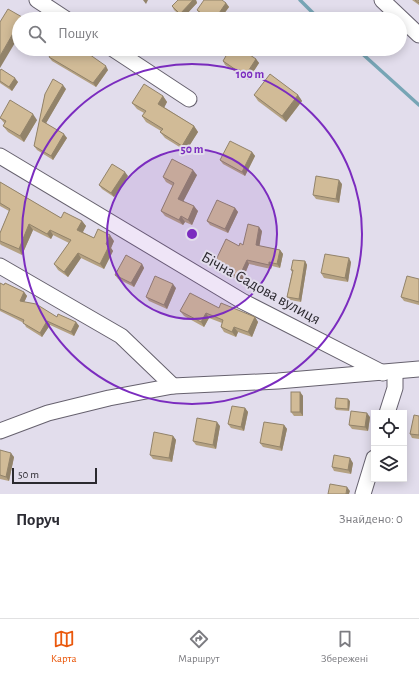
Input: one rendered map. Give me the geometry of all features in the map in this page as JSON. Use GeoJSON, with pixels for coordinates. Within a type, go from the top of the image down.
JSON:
{"type":"FeatureCollection","features":[{"type":"Feature","properties":{"kind":"street"},"geometry":{"type":"LineString","coordinates":[[37,0],[55,12]]}},
{"type":"Feature","properties":{"kind":"street"},"geometry":{"type":"LineString","coordinates":[[382,0],[395,12]]}},
{"type":"Feature","properties":{"kind":"street"},"geometry":{"type":"LineString","coordinates":[[407,24],[419,35]]}},
{"type":"Feature","properties":{"kind":"street"},"geometry":{"type":"LineString","coordinates":[[123,56],[189,99]]}},
{"type":"Feature","properties":{"kind":"street","name":"Бічна Садова вулиця"},"geometry":{"type":"LineString","coordinates":[[0,156],[242,301],[389,372]]}},
{"type":"Feature","properties":{"kind":"street"},"geometry":{"type":"LineString","coordinates":[[0,266],[121,336],[173,386]]}},
{"type":"Feature","properties":{"kind":"street"},"geometry":{"type":"LineString","coordinates":[[0,430],[48,413],[110,398],[173,386],[278,381],[419,370]]}},
{"type":"Feature","properties":{"kind":"street"},"geometry":{"type":"LineString","coordinates":[[388,410],[394,388],[389,372]]}},
{"type":"Feature","properties":{"kind":"street"},"geometry":{"type":"LineString","coordinates":[[363,494],[371,468]]}},
{"type":"Feature","properties":{"kind":"building"},"geometry":{"type":"Polygon","coordinates":[[[178,0],[193,0],[182,12],[178,12],[172,6],[178,0]]]}},
{"type":"Feature","properties":{"kind":"building"},"geometry":{"type":"Polygon","coordinates":[[[204,0],[222,0],[226,3],[220,12],[200,12],[197,10],[204,0]]]}},
{"type":"Feature","properties":{"kind":"building"},"geometry":{"type":"Polygon","coordinates":[[[8,9],[13,12],[12,12],[12,35],[0,56],[0,22],[8,9]]]}},
{"type":"Feature","properties":{"kind":"building"},"geometry":{"type":"Polygon","coordinates":[[[92,56],[106,66],[93,83],[49,57],[92,56]]]}},
{"type":"Feature","properties":{"kind":"building"},"geometry":{"type":"Polygon","coordinates":[[[226,56],[252,56],[256,59],[245,76],[223,61],[226,56]]]}},
{"type":"Feature","properties":{"kind":"building"},"geometry":{"type":"Polygon","coordinates":[[[1,69],[15,78],[9,87],[0,81],[1,69]]]}},
{"type":"Feature","properties":{"kind":"building"},"geometry":{"type":"Polygon","coordinates":[[[270,74],[298,95],[282,116],[254,95],[270,74]]]}},
{"type":"Feature","properties":{"kind":"building"},"geometry":{"type":"Polygon","coordinates":[[[53,79],[63,85],[42,121],[64,134],[51,156],[34,146],[45,94],[53,79]]]}},
{"type":"Feature","properties":{"kind":"building"},"geometry":{"type":"Polygon","coordinates":[[[144,84],[163,96],[158,104],[194,126],[182,146],[160,132],[163,129],[142,116],[146,111],[132,103],[144,84]]]}},
{"type":"Feature","properties":{"kind":"building"},"geometry":{"type":"Polygon","coordinates":[[[10,100],[33,114],[20,136],[3,126],[6,121],[0,118],[10,100]]]}},
{"type":"Feature","properties":{"kind":"building"},"geometry":{"type":"Polygon","coordinates":[[[230,141],[252,152],[242,172],[220,160],[230,141]]]}},
{"type":"Feature","properties":{"kind":"building"},"geometry":{"type":"Polygon","coordinates":[[[172,159],[193,170],[178,199],[194,206],[188,220],[181,216],[179,220],[161,211],[174,183],[163,177],[172,159]]]}},
{"type":"Feature","properties":{"kind":"building"},"geometry":{"type":"Polygon","coordinates":[[[112,164],[125,172],[111,193],[99,185],[112,164]]]}},
{"type":"Feature","properties":{"kind":"building"},"geometry":{"type":"Polygon","coordinates":[[[316,176],[339,180],[336,199],[313,195],[316,176]]]}},
{"type":"Feature","properties":{"kind":"building"},"geometry":{"type":"Polygon","coordinates":[[[0,182],[61,218],[64,212],[82,221],[77,230],[94,238],[98,229],[110,235],[106,244],[109,246],[100,264],[78,253],[64,272],[54,264],[71,240],[50,230],[47,234],[29,224],[19,249],[0,241],[0,233],[10,209],[0,203],[0,182]]]}},
{"type":"Feature","properties":{"kind":"building"},"geometry":{"type":"Polygon","coordinates":[[[217,200],[235,208],[225,229],[207,221],[217,200]]]}},
{"type":"Feature","properties":{"kind":"building"},"geometry":{"type":"Polygon","coordinates":[[[248,224],[259,227],[256,245],[280,250],[277,264],[269,262],[269,265],[247,260],[239,277],[227,272],[230,267],[216,260],[226,239],[239,246],[240,243],[243,245],[248,224]]]}},
{"type":"Feature","properties":{"kind":"building"},"geometry":{"type":"Polygon","coordinates":[[[325,254],[349,258],[345,278],[321,273],[325,254]]]}},
{"type":"Feature","properties":{"kind":"building"},"geometry":{"type":"Polygon","coordinates":[[[126,255],[142,264],[131,283],[115,275],[126,255]]]}},
{"type":"Feature","properties":{"kind":"building"},"geometry":{"type":"Polygon","coordinates":[[[293,260],[305,261],[299,299],[287,297],[293,270],[291,270],[293,260]]]}},
{"type":"Feature","properties":{"kind":"building"},"geometry":{"type":"Polygon","coordinates":[[[155,276],[173,284],[164,305],[146,297],[155,276]]]}},
{"type":"Feature","properties":{"kind":"building"},"geometry":{"type":"Polygon","coordinates":[[[407,276],[419,279],[419,302],[401,297],[407,276]]]}},
{"type":"Feature","properties":{"kind":"building"},"geometry":{"type":"Polygon","coordinates":[[[0,283],[4,285],[5,283],[24,292],[20,301],[36,304],[57,317],[58,314],[76,322],[71,332],[47,321],[40,333],[23,323],[24,320],[0,309],[0,283]]]}},
{"type":"Feature","properties":{"kind":"building"},"geometry":{"type":"Polygon","coordinates":[[[190,293],[219,308],[221,303],[255,317],[248,332],[234,327],[232,332],[221,327],[223,320],[206,313],[201,322],[180,311],[190,293]]]}},
{"type":"Feature","properties":{"kind":"building"},"geometry":{"type":"Polygon","coordinates":[[[291,392],[300,392],[300,412],[291,412],[291,392]]]}},
{"type":"Feature","properties":{"kind":"building"},"geometry":{"type":"Polygon","coordinates":[[[336,398],[348,399],[348,409],[335,408],[336,398]]]}},
{"type":"Feature","properties":{"kind":"building"},"geometry":{"type":"Polygon","coordinates":[[[232,406],[245,408],[241,427],[228,424],[232,406]]]}},
{"type":"Feature","properties":{"kind":"building"},"geometry":{"type":"Polygon","coordinates":[[[351,411],[367,413],[365,427],[349,425],[351,411]]]}},
{"type":"Feature","properties":{"kind":"building"},"geometry":{"type":"Polygon","coordinates":[[[414,415],[419,416],[419,435],[410,434],[414,415]]]}},
{"type":"Feature","properties":{"kind":"building"},"geometry":{"type":"Polygon","coordinates":[[[197,418],[217,422],[213,445],[193,441],[197,418]]]}},
{"type":"Feature","properties":{"kind":"building"},"geometry":{"type":"Polygon","coordinates":[[[264,422],[284,425],[280,447],[260,443],[264,422]]]}},
{"type":"Feature","properties":{"kind":"building"},"geometry":{"type":"Polygon","coordinates":[[[154,432],[173,436],[169,458],[150,455],[154,432]]]}},
{"type":"Feature","properties":{"kind":"building"},"geometry":{"type":"Polygon","coordinates":[[[0,450],[11,453],[6,477],[0,475],[0,450]]]}},
{"type":"Feature","properties":{"kind":"building"},"geometry":{"type":"Polygon","coordinates":[[[334,455],[350,458],[348,470],[332,467],[334,455]]]}},
{"type":"Feature","properties":{"kind":"building"},"geometry":{"type":"Polygon","coordinates":[[[330,484],[347,487],[346,494],[328,494],[330,484]]]}},
{"type":"Feature","properties":{"kind":"waterway"},"geometry":{"type":"LineString","coordinates":[[300,0],[312,12]]}},
{"type":"Feature","properties":{"kind":"waterway"},"geometry":{"type":"LineString","coordinates":[[365,56],[419,105]]}}]}
